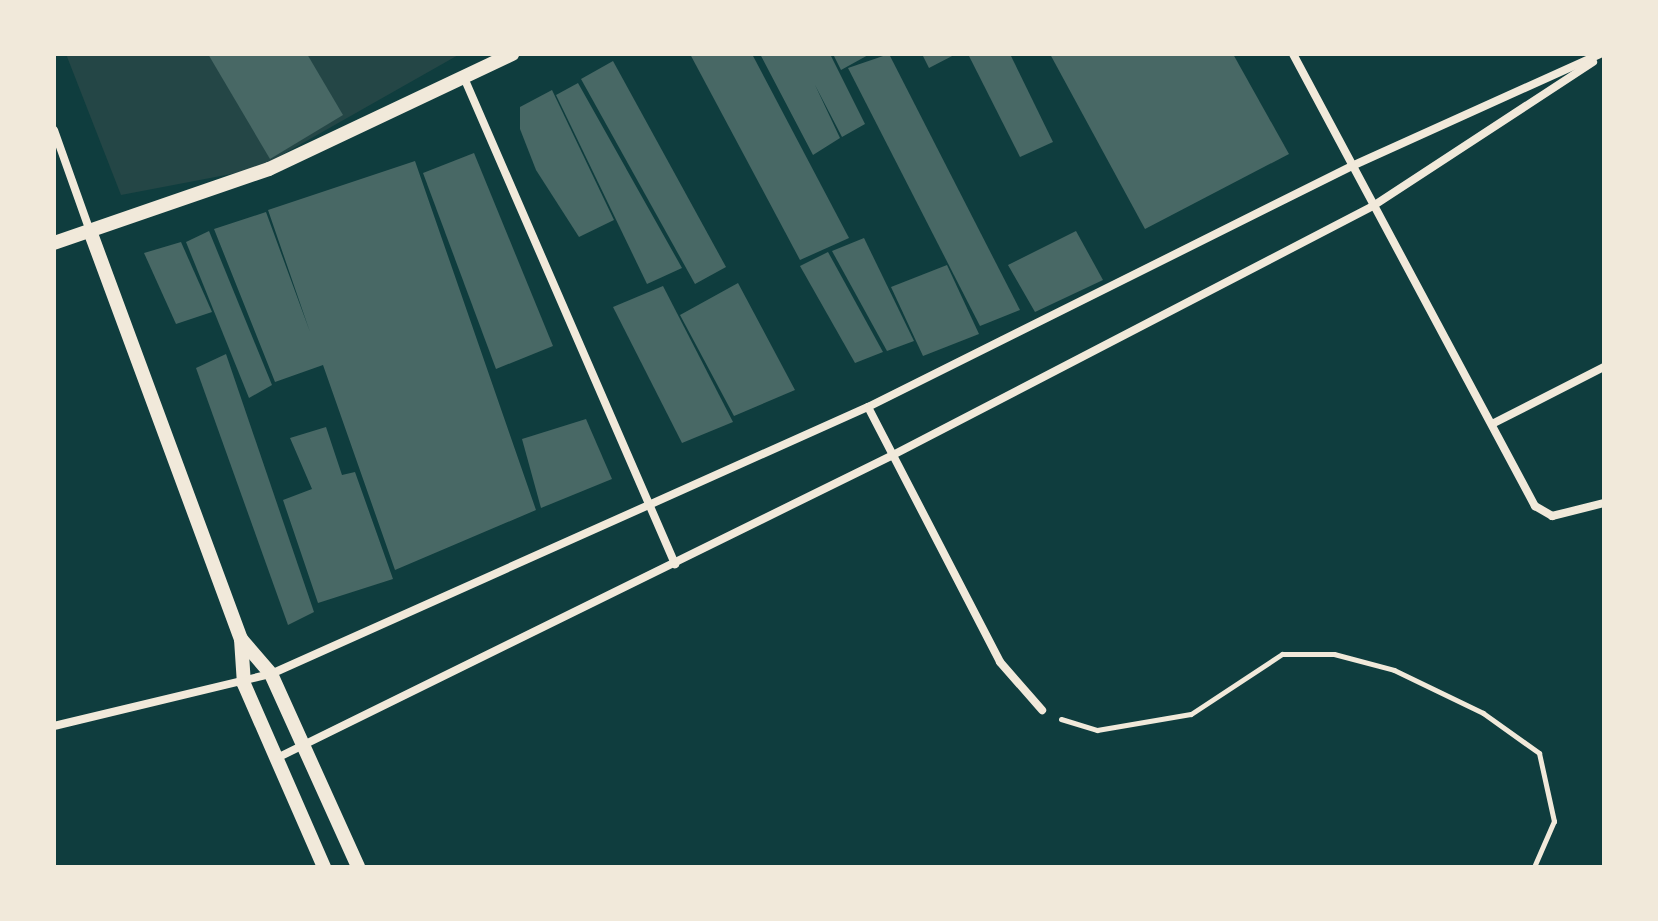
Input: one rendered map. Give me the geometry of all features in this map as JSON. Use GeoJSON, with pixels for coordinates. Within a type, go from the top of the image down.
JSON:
{"type":"FeatureCollection","features":[{"type":"Feature","properties":{"kind":"street"},"geometry":{"type":"LineString","coordinates":[[54,243],[269,169],[465,80],[512,54]]}},
{"type":"Feature","properties":{"kind":"street"},"geometry":{"type":"LineString","coordinates":[[1293,54],[1543,514],[1604,503]]}},
{"type":"Feature","properties":{"kind":"street"},"geometry":{"type":"LineString","coordinates":[[54,726],[244,684],[271,674],[868,407],[1352,166],[1602,54]]}},
{"type":"Feature","properties":{"kind":"street"},"geometry":{"type":"LineString","coordinates":[[277,758],[305,748],[891,456],[1373,206],[1602,54]]}},
{"type":"Feature","properties":{"kind":"street"},"geometry":{"type":"LineString","coordinates":[[465,80],[675,564]]}},
{"type":"Feature","properties":{"kind":"street"},"geometry":{"type":"LineString","coordinates":[[54,130],[241,639],[244,684],[324,867]]}},
{"type":"Feature","properties":{"kind":"street"},"geometry":{"type":"LineString","coordinates":[[1492,424],[1604,367]]}},
{"type":"Feature","properties":{"kind":"street"},"geometry":{"type":"LineString","coordinates":[[868,407],[1000,662],[1042,710]]}},
{"type":"Feature","properties":{"kind":"street"},"geometry":{"type":"LineString","coordinates":[[241,639],[271,674],[358,867]]}},
{"type":"Feature","properties":{"kind":"path"},"geometry":{"type":"LineString","coordinates":[[1042,710],[1097,730],[1191,714],[1282,654],[1334,654],[1394,670],[1483,713],[1539,753],[1554,821],[1534,867]]}},
{"type":"Feature","properties":{"kind":"shaded area"},"geometry":{"type":"Polygon","coordinates":[[[66,54],[460,54],[257,169],[121,195],[66,54]]]}},
{"type":"Feature","properties":{"kind":"building"},"geometry":{"type":"Polygon","coordinates":[[[208,54],[307,54],[343,115],[270,159],[208,54]]]}},
{"type":"Feature","properties":{"kind":"building"},"geometry":{"type":"Polygon","coordinates":[[[690,54],[752,54],[849,238],[800,260],[690,54]]]}},
{"type":"Feature","properties":{"kind":"building"},"geometry":{"type":"Polygon","coordinates":[[[760,54],[830,54],[865,124],[842,137],[815,85],[840,138],[813,155],[760,54]]]}},
{"type":"Feature","properties":{"kind":"building"},"geometry":{"type":"Polygon","coordinates":[[[833,54],[870,54],[841,70],[833,54]]]}},
{"type":"Feature","properties":{"kind":"building"},"geometry":{"type":"Polygon","coordinates":[[[889,54],[1020,310],[980,326],[848,68],[889,54]]]}},
{"type":"Feature","properties":{"kind":"building"},"geometry":{"type":"Polygon","coordinates":[[[922,54],[956,54],[929,68],[922,54]]]}},
{"type":"Feature","properties":{"kind":"building"},"geometry":{"type":"Polygon","coordinates":[[[968,54],[1010,54],[1053,142],[1020,157],[968,54]]]}},
{"type":"Feature","properties":{"kind":"building"},"geometry":{"type":"Polygon","coordinates":[[[1050,54],[1233,54],[1289,154],[1145,229],[1050,54]]]}},
{"type":"Feature","properties":{"kind":"building"},"geometry":{"type":"Polygon","coordinates":[[[613,61],[726,267],[695,284],[581,79],[613,61]]]}},
{"type":"Feature","properties":{"kind":"building"},"geometry":{"type":"Polygon","coordinates":[[[578,83],[682,268],[647,284],[556,95],[578,83]]]}},
{"type":"Feature","properties":{"kind":"building"},"geometry":{"type":"Polygon","coordinates":[[[552,90],[614,220],[579,237],[536,170],[520,129],[520,107],[552,90]]]}},
{"type":"Feature","properties":{"kind":"building"},"geometry":{"type":"Polygon","coordinates":[[[474,153],[553,346],[496,369],[423,173],[474,153]]]}},
{"type":"Feature","properties":{"kind":"building"},"geometry":{"type":"Polygon","coordinates":[[[415,161],[536,510],[395,570],[323,365],[275,382],[214,229],[266,212],[310,332],[268,210],[415,161]]]}},
{"type":"Feature","properties":{"kind":"building"},"geometry":{"type":"Polygon","coordinates":[[[209,231],[272,385],[249,398],[186,242],[209,231]]]}},
{"type":"Feature","properties":{"kind":"building"},"geometry":{"type":"Polygon","coordinates":[[[1076,231],[1103,280],[1035,312],[1008,265],[1076,231]]]}},
{"type":"Feature","properties":{"kind":"building"},"geometry":{"type":"Polygon","coordinates":[[[864,238],[914,341],[887,351],[832,251],[864,238]]]}},
{"type":"Feature","properties":{"kind":"building"},"geometry":{"type":"Polygon","coordinates":[[[181,242],[212,312],[176,324],[144,253],[181,242]]]}},
{"type":"Feature","properties":{"kind":"building"},"geometry":{"type":"Polygon","coordinates":[[[828,252],[883,352],[855,363],[800,266],[828,252]]]}},
{"type":"Feature","properties":{"kind":"building"},"geometry":{"type":"Polygon","coordinates":[[[947,265],[979,334],[923,356],[891,287],[947,265]]]}},
{"type":"Feature","properties":{"kind":"building"},"geometry":{"type":"Polygon","coordinates":[[[738,283],[795,390],[734,416],[680,315],[738,283]]]}},
{"type":"Feature","properties":{"kind":"building"},"geometry":{"type":"Polygon","coordinates":[[[663,286],[733,422],[682,443],[613,307],[663,286]]]}},
{"type":"Feature","properties":{"kind":"building"},"geometry":{"type":"Polygon","coordinates":[[[226,354],[314,612],[288,625],[196,368],[226,354]]]}},
{"type":"Feature","properties":{"kind":"building"},"geometry":{"type":"Polygon","coordinates":[[[586,419],[612,479],[541,508],[522,439],[586,419]]]}},
{"type":"Feature","properties":{"kind":"building"},"geometry":{"type":"Polygon","coordinates":[[[326,427],[342,475],[355,472],[393,579],[318,603],[283,500],[312,489],[290,438],[326,427]]]}}]}
